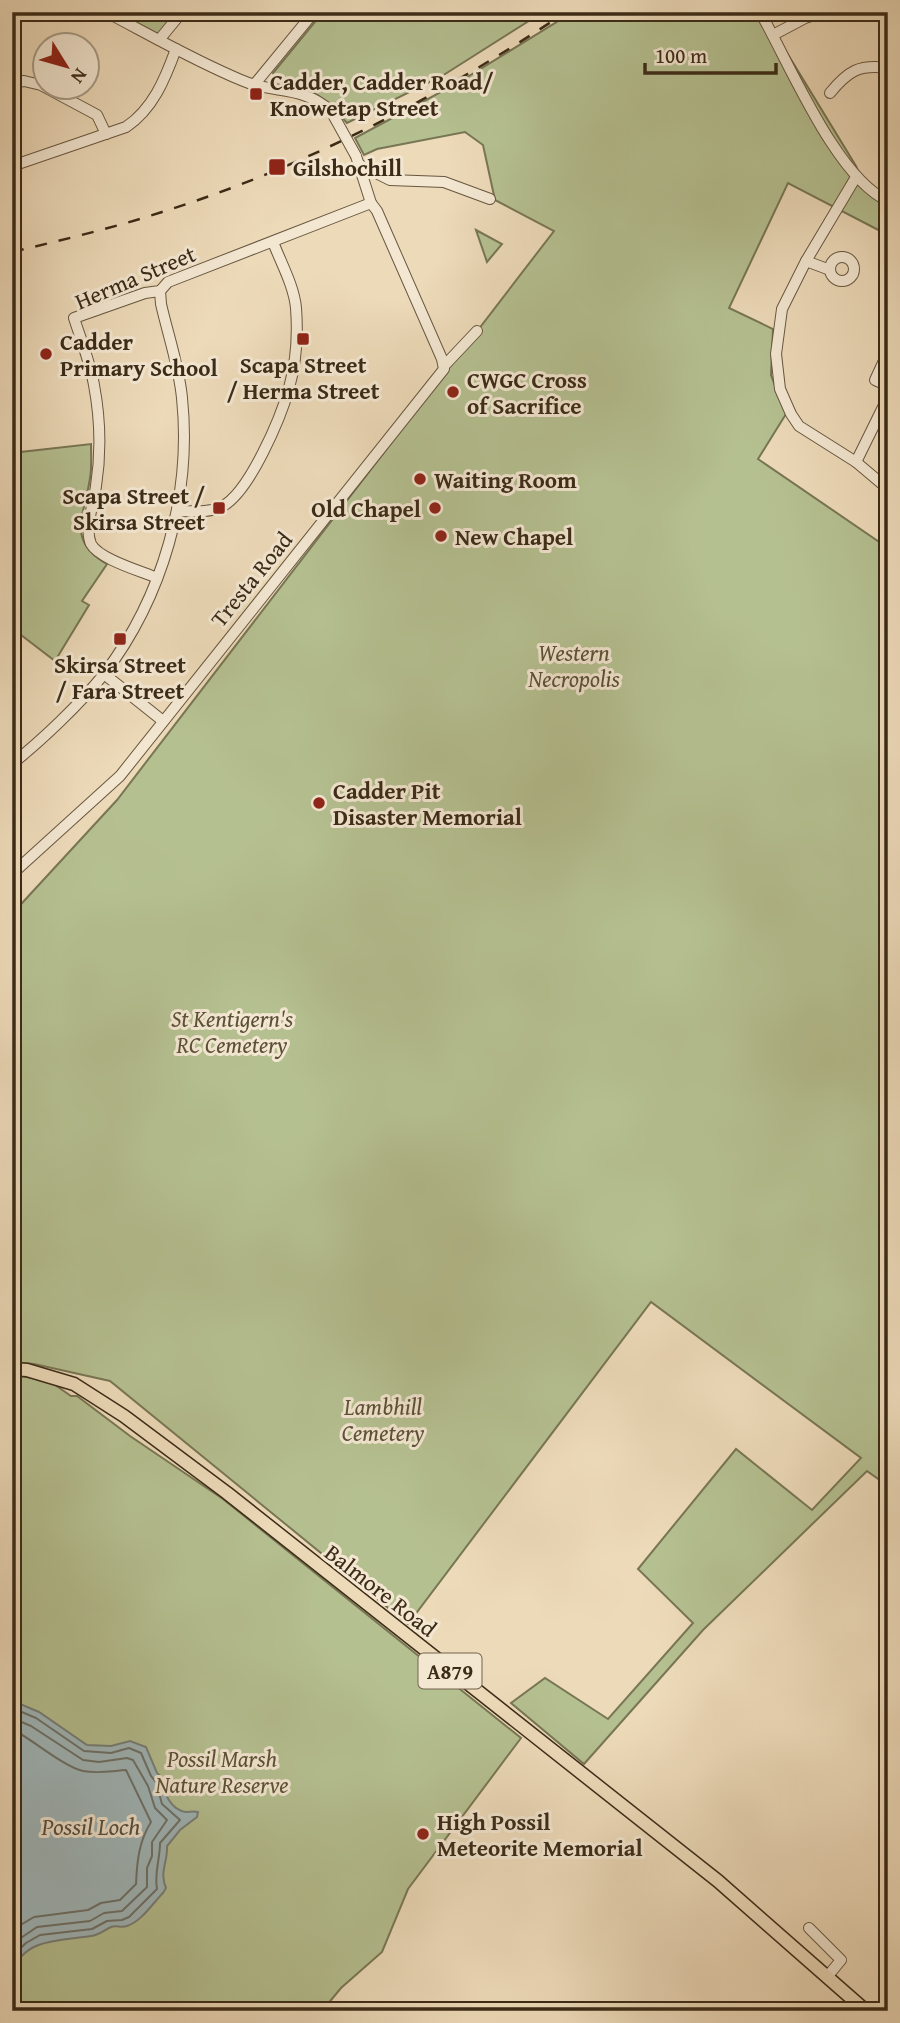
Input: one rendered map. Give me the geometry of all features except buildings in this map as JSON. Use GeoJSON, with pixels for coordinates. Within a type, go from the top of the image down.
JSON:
{"type":"FeatureCollection","features":[{"type":"Feature","properties":{"kind":"main road","name":"Balmore Road"},"geometry":{"type":"LineString","coordinates":[[12,1369],[52,1376],[74,1384],[135,1423],[719,1881],[866,2011]]}},
{"type":"Feature","properties":{"kind":"street"},"geometry":{"type":"LineString","coordinates":[[106,12],[176,49],[254,85],[297,92],[321,103],[331,111],[357,160],[371,203],[377,211],[444,366]]}},
{"type":"Feature","properties":{"kind":"street"},"geometry":{"type":"LineString","coordinates":[[159,40],[181,12]]}},
{"type":"Feature","properties":{"kind":"street"},"geometry":{"type":"LineString","coordinates":[[254,85],[314,12]]}},
{"type":"Feature","properties":{"kind":"street"},"geometry":{"type":"LineString","coordinates":[[760,12],[825,133],[856,177],[888,201]]}},
{"type":"Feature","properties":{"kind":"street"},"geometry":{"type":"LineString","coordinates":[[773,35],[823,12]]}},
{"type":"Feature","properties":{"kind":"street"},"geometry":{"type":"LineString","coordinates":[[874,12],[888,14]]}},
{"type":"Feature","properties":{"kind":"street"},"geometry":{"type":"LineString","coordinates":[[12,166],[126,127],[147,108],[163,84],[176,49]]}},
{"type":"Feature","properties":{"kind":"street"},"geometry":{"type":"LineString","coordinates":[[830,93],[844,76],[868,65],[888,68]]}},
{"type":"Feature","properties":{"kind":"street"},"geometry":{"type":"LineString","coordinates":[[12,83],[24,81],[41,85],[97,115],[106,134]]}},
{"type":"Feature","properties":{"kind":"street"},"geometry":{"type":"LineString","coordinates":[[357,160],[390,180],[444,182],[489,199]]}},
{"type":"Feature","properties":{"kind":"street"},"geometry":{"type":"LineString","coordinates":[[856,177],[806,261],[782,309],[776,354],[780,389],[799,426],[856,462],[888,489]]}},
{"type":"Feature","properties":{"kind":"street","name":"Herma Street"},"geometry":{"type":"LineString","coordinates":[[157,578],[113,560],[95,550],[91,543],[89,535],[97,484],[99,436],[94,385],[74,318],[145,293],[160,291],[168,282],[371,203]]}},
{"type":"Feature","properties":{"kind":"street"},"geometry":{"type":"LineString","coordinates":[[179,511],[209,510],[223,506],[234,497],[245,484],[272,434],[289,387],[296,349],[296,306],[273,242]]}},
{"type":"Feature","properties":{"kind":"street"},"geometry":{"type":"LineString","coordinates":[[806,261],[830,270]]}},
{"type":"Feature","properties":{"kind":"street"},"geometry":{"type":"LineString","coordinates":[[12,764],[104,674],[130,633],[157,578],[179,511],[183,459],[182,398],[160,291]]}},
{"type":"Feature","properties":{"kind":"street","name":"Tresta Road"},"geometry":{"type":"LineString","coordinates":[[12,874],[120,776],[444,366],[477,331]]}},
{"type":"Feature","properties":{"kind":"street"},"geometry":{"type":"LineString","coordinates":[[888,352],[875,380],[888,386]]}},
{"type":"Feature","properties":{"kind":"street"},"geometry":{"type":"LineString","coordinates":[[856,462],[888,397]]}},
{"type":"Feature","properties":{"kind":"street"},"geometry":{"type":"LineString","coordinates":[[104,674],[163,721]]}},
{"type":"Feature","properties":{"kind":"street"},"geometry":{"type":"LineString","coordinates":[[12,746],[21,756]]}},
{"type":"Feature","properties":{"kind":"street"},"geometry":{"type":"LineString","coordinates":[[809,1928],[841,1960],[827,1978]]}},
{"type":"Feature","properties":{"kind":"green space"},"geometry":{"type":"Polygon","coordinates":[[[109,12],[181,12],[160,38],[109,12]]]}},
{"type":"Feature","properties":{"kind":"green space"},"geometry":{"type":"Polygon","coordinates":[[[323,12],[543,12],[442,76],[347,123],[323,99],[307,90],[275,79],[273,73],[323,12]]]}},
{"type":"Feature","properties":{"kind":"green space"},"geometry":{"type":"Polygon","coordinates":[[[573,12],[762,12],[856,166],[865,188],[888,205],[888,235],[788,183],[729,308],[773,329],[771,375],[786,414],[758,459],[888,548],[888,1486],[867,1471],[703,1630],[584,1764],[511,1703],[545,1678],[608,1719],[693,1623],[638,1569],[736,1449],[812,1510],[861,1458],[651,1302],[408,1624],[110,1381],[34,1364],[12,1362],[12,914],[117,800],[554,231],[495,200],[483,145],[465,132],[377,149],[364,155],[355,138],[456,84],[573,12]]]}},
{"type":"Feature","properties":{"kind":"green space"},"geometry":{"type":"Polygon","coordinates":[[[476,230],[502,244],[487,262],[476,230]]]}},
{"type":"Feature","properties":{"kind":"green space"},"geometry":{"type":"Polygon","coordinates":[[[91,444],[91,474],[82,515],[82,536],[94,555],[107,564],[82,601],[89,605],[55,661],[12,628],[12,453],[91,444]]]}},
{"type":"Feature","properties":{"kind":"green space","name":"Possil Marsh Nature Reserve"},"geometry":{"type":"Polygon","coordinates":[[[12,1375],[48,1380],[71,1396],[77,1396],[130,1436],[223,1499],[521,1738],[408,1889],[382,1952],[341,1988],[322,2011],[12,2011],[12,1375]]]}},
{"type":"Feature","properties":{"kind":"water","name":"Possil Loch"},"geometry":{"type":"Polygon","coordinates":[[[12,1695],[20,1704],[39,1712],[87,1745],[111,1746],[130,1741],[146,1747],[157,1773],[165,1780],[166,1795],[172,1804],[181,1811],[198,1812],[197,1817],[180,1830],[167,1846],[163,1877],[166,1888],[142,1916],[127,1926],[111,1927],[99,1934],[56,1940],[35,1947],[26,1952],[12,1972],[12,1695]]]}},
{"type":"Feature","properties":{"kind":"railway"},"geometry":{"type":"LineString","coordinates":[[12,252],[144,218],[268,174],[371,127],[421,100],[519,43],[566,12]]}},
{"type":"Feature","properties":{"kind":"place","name":"Cadder, Cadder Road/ Knowetap Street"},"geometry":{"type":"Point","coordinates":[256,94]}},
{"type":"Feature","properties":{"kind":"place","name":"Gilshochill"},"geometry":{"type":"Point","coordinates":[277,167]}},
{"type":"Feature","properties":{"kind":"place","name":"Scapa Street / Herma Street"},"geometry":{"type":"Point","coordinates":[303,339]}},
{"type":"Feature","properties":{"kind":"place","name":"Cadder Primary School"},"geometry":{"type":"Point","coordinates":[46,354]}},
{"type":"Feature","properties":{"kind":"place","name":"CWGC Cross of Sacrifice"},"geometry":{"type":"Point","coordinates":[453,392]}},
{"type":"Feature","properties":{"kind":"place","name":"Waiting Room"},"geometry":{"type":"Point","coordinates":[420,479]}},
{"type":"Feature","properties":{"kind":"place","name":"Scapa Street / Skirsa Street"},"geometry":{"type":"Point","coordinates":[219,508]}},
{"type":"Feature","properties":{"kind":"place","name":"Old Chapel"},"geometry":{"type":"Point","coordinates":[435,508]}},
{"type":"Feature","properties":{"kind":"place","name":"New Chapel"},"geometry":{"type":"Point","coordinates":[441,536]}},
{"type":"Feature","properties":{"kind":"place","name":"Skirsa Street / Fara Street"},"geometry":{"type":"Point","coordinates":[120,639]}},
{"type":"Feature","properties":{"kind":"place","name":"Cadder Pit Disaster Memorial"},"geometry":{"type":"Point","coordinates":[319,803]}},
{"type":"Feature","properties":{"kind":"place","name":"High Possil Meteorite Memorial"},"geometry":{"type":"Point","coordinates":[423,1834]}},
{"type":"Feature","properties":{"kind":"park label","name":"Western Necropolis"},"geometry":{"type":"Point","coordinates":[574,665]}},
{"type":"Feature","properties":{"kind":"park label","name":"St Kentigern's RC Cemetery"},"geometry":{"type":"Point","coordinates":[232,1031]}},
{"type":"Feature","properties":{"kind":"park label","name":"Lambhill Cemetery"},"geometry":{"type":"Point","coordinates":[383,1419]}}]}
